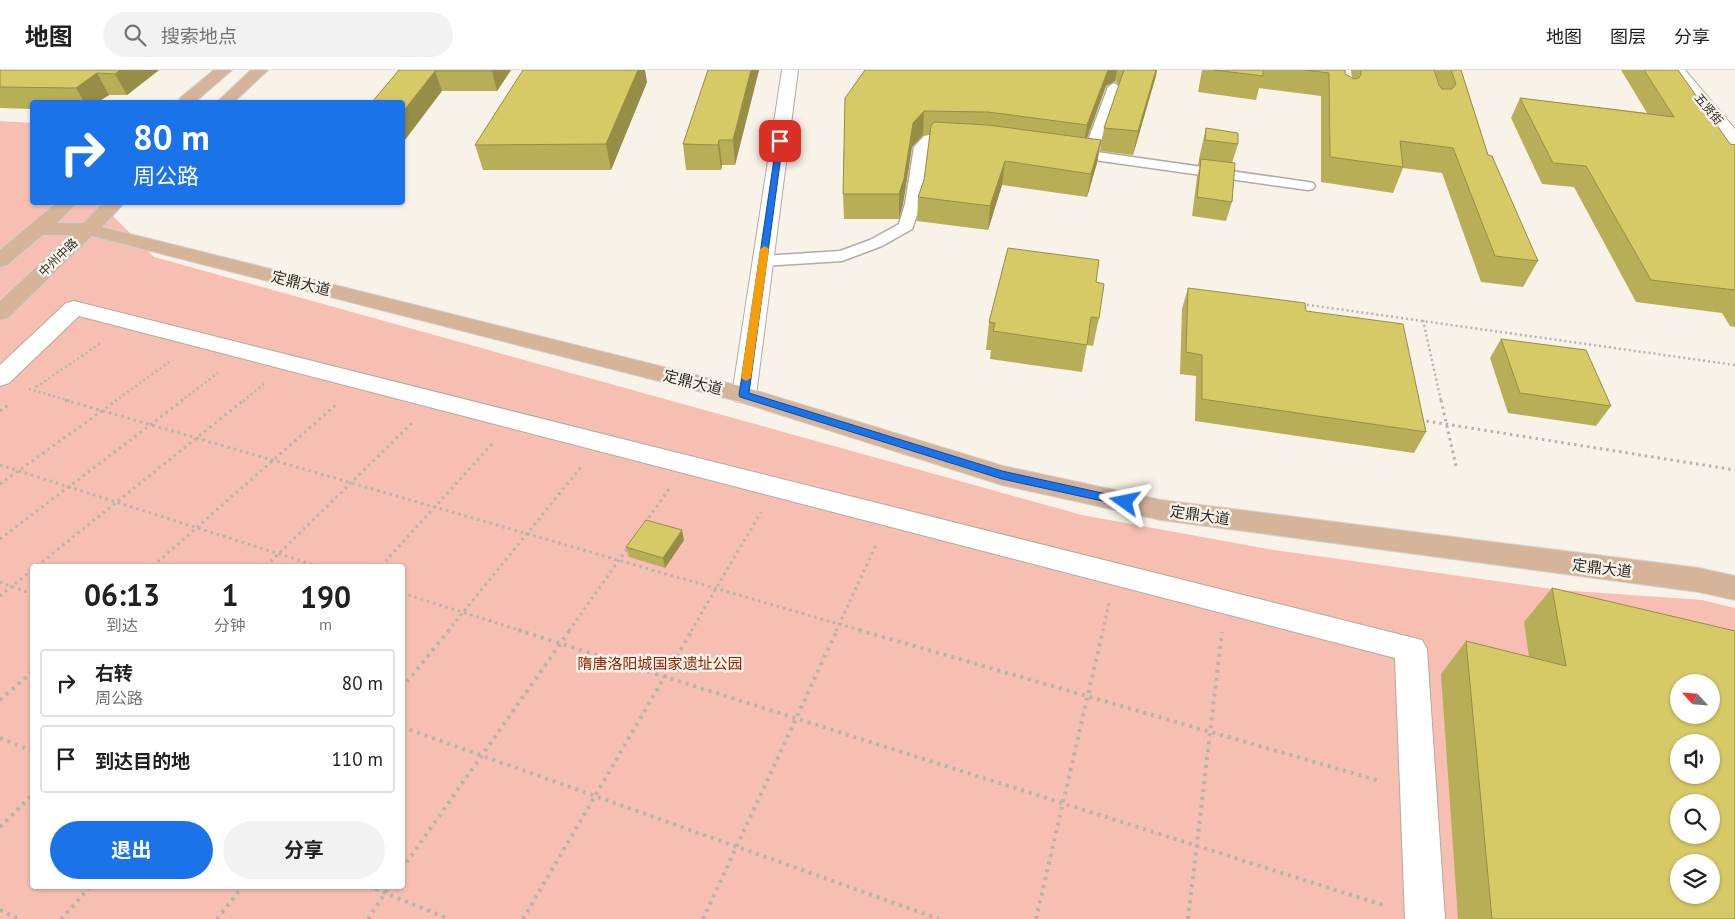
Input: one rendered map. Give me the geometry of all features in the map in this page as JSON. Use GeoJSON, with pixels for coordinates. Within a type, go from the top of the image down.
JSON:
{"type":"FeatureCollection","features":[{"type":"Feature","properties":{"kind":"main road"},"geometry":{"type":"LineString","coordinates":[[188,100],[224,70]]}},
{"type":"Feature","properties":{"kind":"main road"},"geometry":{"type":"LineString","coordinates":[[227,100],[260,70]]}},
{"type":"Feature","properties":{"kind":"main road"},"geometry":{"type":"LineString","coordinates":[[0,261],[65,205]]}},
{"type":"Feature","properties":{"kind":"main road","name":"中州中路"},"geometry":{"type":"LineString","coordinates":[[0,313],[113,205]]}},
{"type":"Feature","properties":{"kind":"main road","name":"定鼎大道"},"geometry":{"type":"LineString","coordinates":[[38,229],[87,229],[744,395],[1002,475],[1161,510],[1510,557],[1699,580],[1735,588]]}},
{"type":"Feature","properties":{"kind":"street"},"geometry":{"type":"LineString","coordinates":[[744,395],[790,70]]}},
{"type":"Feature","properties":{"kind":"street","name":"五贤街"},"geometry":{"type":"LineString","coordinates":[[1680,74],[1735,140]]}},
{"type":"Feature","properties":{"kind":"street"},"geometry":{"type":"LineString","coordinates":[[13,389],[74,308],[1411,649],[1425,919]]}},
{"type":"Feature","properties":{"kind":"lane"},"geometry":{"type":"LineString","coordinates":[[1089,156],[1114,86]]}},
{"type":"Feature","properties":{"kind":"lane"},"geometry":{"type":"LineString","coordinates":[[763,261],[842,256],[876,243],[906,226],[913,204],[921,147],[929,139],[976,141]]}},
{"type":"Feature","properties":{"kind":"lane"},"geometry":{"type":"LineString","coordinates":[[1061,152],[1308,186]]}},
{"type":"Feature","properties":{"kind":"path"},"geometry":{"type":"LineString","coordinates":[[1301,304],[1735,365]]}},
{"type":"Feature","properties":{"kind":"path"},"geometry":{"type":"LineString","coordinates":[[1320,307],[1321,316]]}},
{"type":"Feature","properties":{"kind":"path"},"geometry":{"type":"LineString","coordinates":[[1423,320],[1456,466]]}},
{"type":"Feature","properties":{"kind":"path"},"geometry":{"type":"LineString","coordinates":[[24,395],[131,323]]}},
{"type":"Feature","properties":{"kind":"path"},"geometry":{"type":"LineString","coordinates":[[0,484],[199,340]]}},
{"type":"Feature","properties":{"kind":"path"},"geometry":{"type":"LineString","coordinates":[[0,539],[246,352]]}},
{"type":"Feature","properties":{"kind":"path"},"geometry":{"type":"LineString","coordinates":[[40,564],[289,363]]}},
{"type":"Feature","properties":{"kind":"path"},"geometry":{"type":"LineString","coordinates":[[155,564],[362,382]]}},
{"type":"Feature","properties":{"kind":"path"},"geometry":{"type":"LineString","coordinates":[[0,411],[13,389],[32,390],[1418,792]]}},
{"type":"Feature","properties":{"kind":"path"},"geometry":{"type":"LineString","coordinates":[[268,564],[435,400]]}},
{"type":"Feature","properties":{"kind":"path"},"geometry":{"type":"LineString","coordinates":[[383,564],[514,420]]}},
{"type":"Feature","properties":{"kind":"path"},"geometry":{"type":"LineString","coordinates":[[1417,420],[1735,470]]}},
{"type":"Feature","properties":{"kind":"path"},"geometry":{"type":"LineString","coordinates":[[405,684],[601,442]]}},
{"type":"Feature","properties":{"kind":"path"},"geometry":{"type":"LineString","coordinates":[[640,530],[686,464]]}},
{"type":"Feature","properties":{"kind":"path"},"geometry":{"type":"LineString","coordinates":[[0,465],[310,564]]}},
{"type":"Feature","properties":{"kind":"path"},"geometry":{"type":"LineString","coordinates":[[523,919],[776,487]]}},
{"type":"Feature","properties":{"kind":"path"},"geometry":{"type":"LineString","coordinates":[[704,919],[890,516]]}},
{"type":"Feature","properties":{"kind":"path"},"geometry":{"type":"LineString","coordinates":[[405,865],[630,545]]}},
{"type":"Feature","properties":{"kind":"path"},"geometry":{"type":"LineString","coordinates":[[0,596],[30,572]]}},
{"type":"Feature","properties":{"kind":"path"},"geometry":{"type":"LineString","coordinates":[[1036,919],[1117,574]]}},
{"type":"Feature","properties":{"kind":"path"},"geometry":{"type":"LineString","coordinates":[[0,582],[30,593]]}},
{"type":"Feature","properties":{"kind":"path"},"geometry":{"type":"LineString","coordinates":[[405,594],[1425,919]]}},
{"type":"Feature","properties":{"kind":"path"},"geometry":{"type":"LineString","coordinates":[[1188,919],[1226,602]]}},
{"type":"Feature","properties":{"kind":"path"},"geometry":{"type":"LineString","coordinates":[[0,700],[30,674]]}},
{"type":"Feature","properties":{"kind":"path"},"geometry":{"type":"LineString","coordinates":[[405,728],[939,919]]}},
{"type":"Feature","properties":{"kind":"path"},"geometry":{"type":"LineString","coordinates":[[0,738],[30,750]]}},
{"type":"Feature","properties":{"kind":"path"},"geometry":{"type":"LineString","coordinates":[[0,827],[30,797]]}},
{"type":"Feature","properties":{"kind":"path"},"geometry":{"type":"LineString","coordinates":[[61,919],[88,889]]}},
{"type":"Feature","properties":{"kind":"path"},"geometry":{"type":"LineString","coordinates":[[217,919],[241,889]]}},
{"type":"Feature","properties":{"kind":"path"},"geometry":{"type":"LineString","coordinates":[[376,889],[449,919]]}},
{"type":"Feature","properties":{"kind":"path"},"geometry":{"type":"LineString","coordinates":[[368,919],[388,889]]}},
{"type":"Feature","properties":{"kind":"path"},"geometry":{"type":"LineString","coordinates":[[0,910],[19,919]]}},
{"type":"Feature","properties":{"kind":"green space","name":"隋唐洛阳城国家遗址公园"},"geometry":{"type":"Polygon","coordinates":[[[0,121],[30,123],[30,205],[102,205],[154,257],[1082,515],[1274,550],[1559,590],[1702,600],[1735,608],[1735,919],[0,919],[0,121]]]}},
{"type":"Feature","properties":{"kind":"building"},"geometry":{"type":"Polygon","coordinates":[[[0,70],[120,70],[115,74],[97,73],[76,88],[0,87],[0,70]]]}},
{"type":"Feature","properties":{"kind":"building"},"geometry":{"type":"Polygon","coordinates":[[[399,70],[492,70],[435,71],[405,109],[405,100],[374,100],[399,70]]]}},
{"type":"Feature","properties":{"kind":"building"},"geometry":{"type":"Polygon","coordinates":[[[523,70],[638,70],[606,144],[475,145],[523,70]]]}},
{"type":"Feature","properties":{"kind":"building"},"geometry":{"type":"Polygon","coordinates":[[[708,70],[751,70],[733,140],[719,140],[718,145],[683,144],[708,70]]]}},
{"type":"Feature","properties":{"kind":"building"},"geometry":{"type":"Polygon","coordinates":[[[865,70],[1108,70],[1087,125],[988,112],[924,111],[913,123],[904,179],[899,194],[843,194],[845,98],[865,70]]]}},
{"type":"Feature","properties":{"kind":"building"},"geometry":{"type":"Polygon","coordinates":[[[1124,70],[1156,70],[1138,131],[1104,128],[1124,70]]]}},
{"type":"Feature","properties":{"kind":"building"},"geometry":{"type":"Polygon","coordinates":[[[1214,70],[1263,70],[1263,76],[1214,70]]]}},
{"type":"Feature","properties":{"kind":"building"},"geometry":{"type":"Polygon","coordinates":[[[1305,70],[1345,70],[1345,74],[1354,79],[1359,78],[1361,70],[1434,70],[1442,89],[1452,89],[1456,84],[1451,70],[1461,70],[1488,155],[1492,156],[1538,261],[1495,256],[1453,148],[1400,141],[1403,167],[1330,157],[1329,73],[1305,70]]]}},
{"type":"Feature","properties":{"kind":"building"},"geometry":{"type":"Polygon","coordinates":[[[1644,70],[1678,70],[1730,144],[1735,145],[1735,290],[1651,280],[1586,166],[1553,163],[1520,98],[1674,117],[1644,70]]]}},
{"type":"Feature","properties":{"kind":"building"},"geometry":{"type":"Polygon","coordinates":[[[934,122],[988,125],[1101,140],[1091,174],[1005,161],[990,206],[918,197],[924,180],[931,126],[934,122]]]}},
{"type":"Feature","properties":{"kind":"building"},"geometry":{"type":"Polygon","coordinates":[[[1206,128],[1238,133],[1238,144],[1205,140],[1206,128]]]}},
{"type":"Feature","properties":{"kind":"building"},"geometry":{"type":"Polygon","coordinates":[[[1201,159],[1235,163],[1232,202],[1197,197],[1201,159]]]}},
{"type":"Feature","properties":{"kind":"building"},"geometry":{"type":"Polygon","coordinates":[[[1008,248],[1099,260],[1096,282],[1104,284],[1099,318],[1091,317],[1087,345],[993,331],[995,323],[989,322],[1008,248]]]}},
{"type":"Feature","properties":{"kind":"building"},"geometry":{"type":"Polygon","coordinates":[[[1188,288],[1305,303],[1306,311],[1403,324],[1426,432],[1202,399],[1202,355],[1186,352],[1188,288]]]}},
{"type":"Feature","properties":{"kind":"building"},"geometry":{"type":"Polygon","coordinates":[[[1501,339],[1586,350],[1611,406],[1520,393],[1501,339]]]}},
{"type":"Feature","properties":{"kind":"building"},"geometry":{"type":"Polygon","coordinates":[[[646,520],[682,530],[663,558],[626,547],[646,520]]]}},
{"type":"Feature","properties":{"kind":"building"},"geometry":{"type":"Polygon","coordinates":[[[1552,588],[1735,631],[1735,919],[1492,919],[1466,641],[1566,666],[1552,588]]]}},
{"type":"Feature","properties":{"kind":"slow traffic"},"geometry":{"type":"LineString","coordinates":[[746,378],[765,249]]}},
{"type":"Feature","properties":{"kind":"route"},"geometry":{"type":"LineString","coordinates":[[780,141],[744,395],[1002,475],[1125,502]]}}]}
